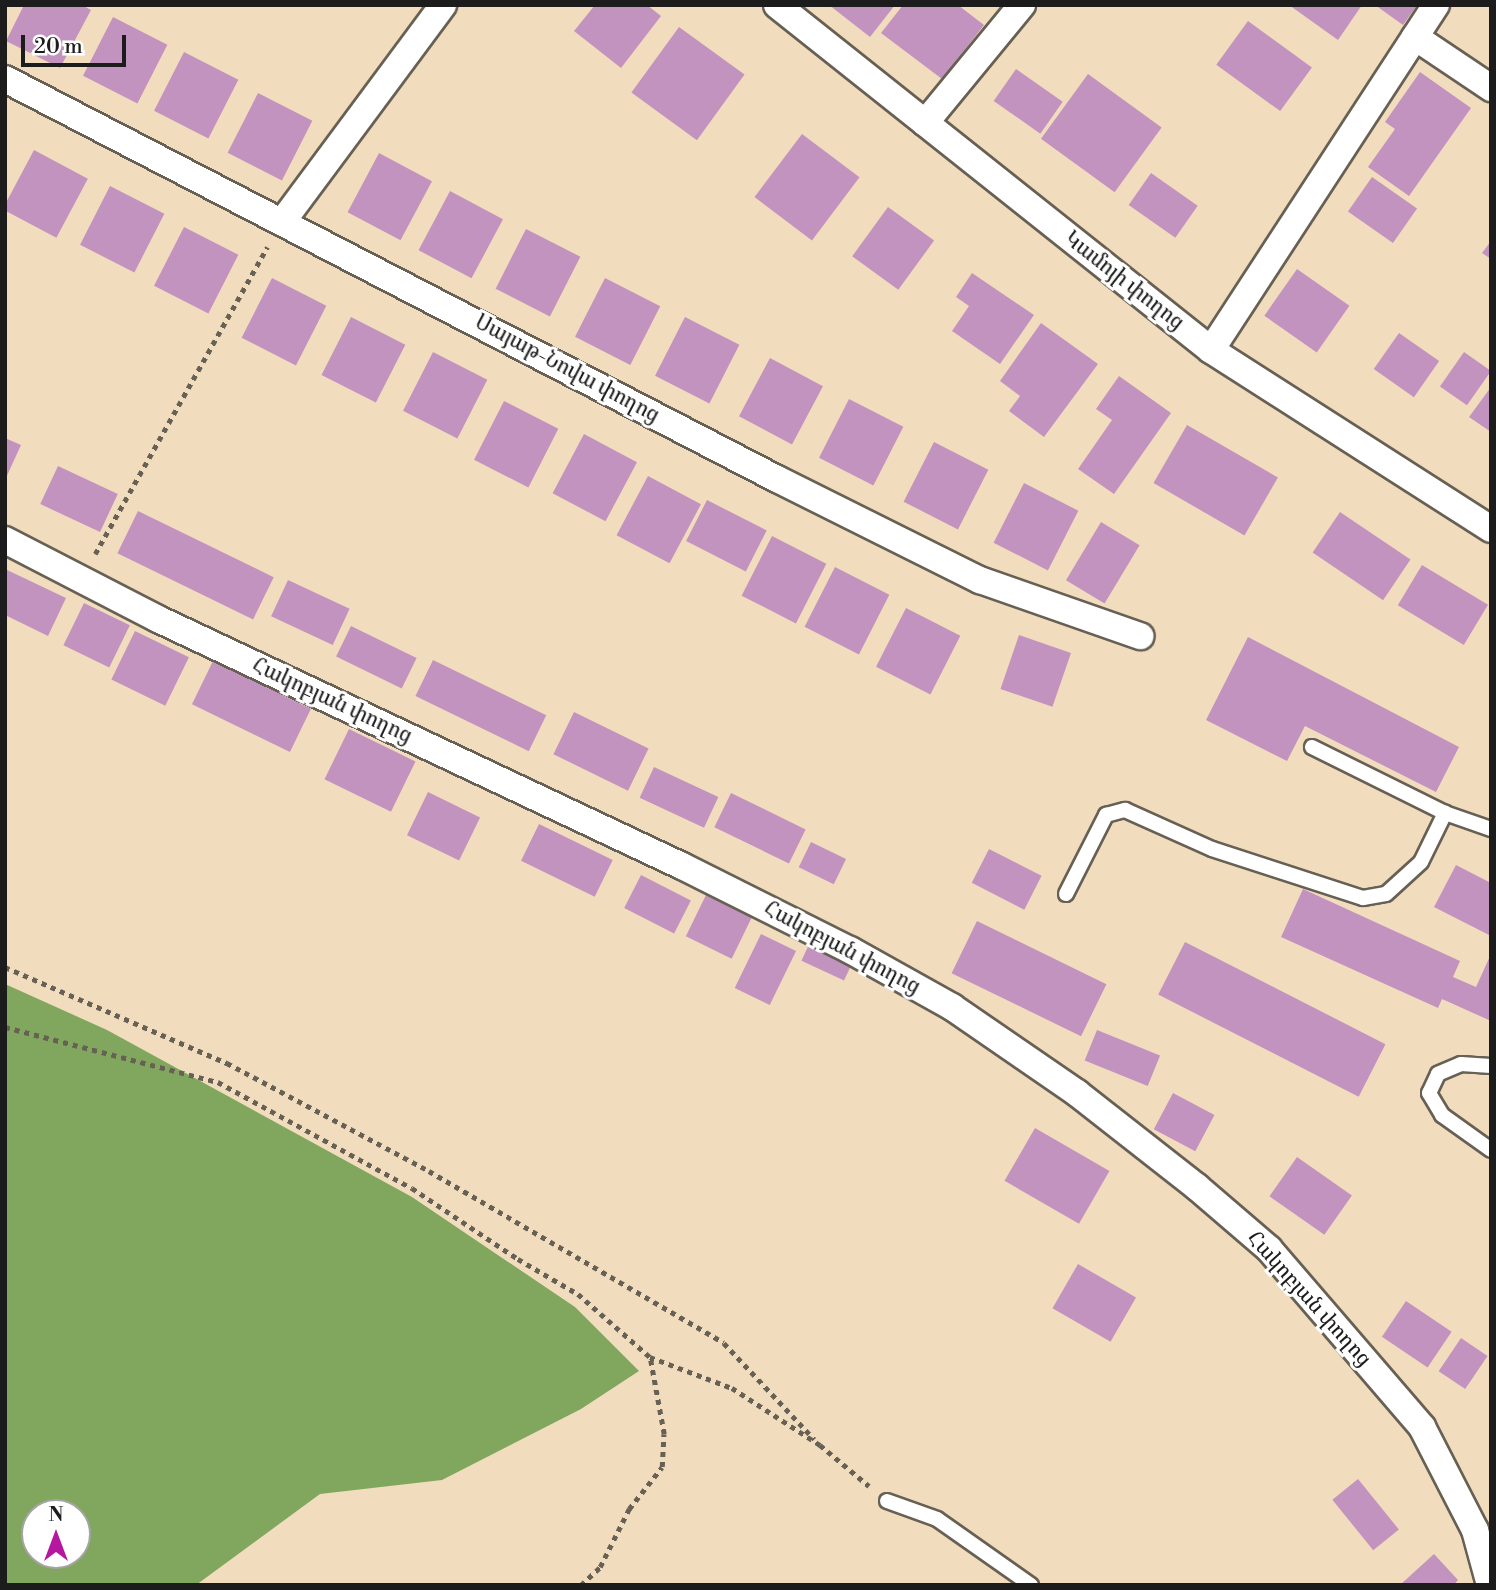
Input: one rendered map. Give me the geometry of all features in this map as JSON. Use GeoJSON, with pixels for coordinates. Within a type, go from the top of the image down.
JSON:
{"type":"FeatureCollection","features":[{"type":"Feature","properties":{"kind":"street"},"geometry":{"type":"LineString","coordinates":[[282,222],[443,5]]}},
{"type":"Feature","properties":{"kind":"street","name":"Կամոյի փողոց"},"geometry":{"type":"LineString","coordinates":[[778,5],[1211,350],[1491,529]]}},
{"type":"Feature","properties":{"kind":"street"},"geometry":{"type":"LineString","coordinates":[[925,123],[1022,5]]}},
{"type":"Feature","properties":{"kind":"street"},"geometry":{"type":"LineString","coordinates":[[1211,350],[1436,5]]}},
{"type":"Feature","properties":{"kind":"street"},"geometry":{"type":"LineString","coordinates":[[1415,37],[1491,88]]}},
{"type":"Feature","properties":{"kind":"street","name":"Սայաթ-Նովա փողոց"},"geometry":{"type":"LineString","coordinates":[[5,79],[777,479],[979,580],[1140,636]]}},
{"type":"Feature","properties":{"kind":"street","name":"Հակոբյան փողոց"},"geometry":{"type":"LineString","coordinates":[[5,540],[158,619],[682,866],[850,950],[952,1007],[1077,1093],[1197,1187],[1269,1249],[1422,1427],[1475,1530],[1490,1585]]}},
{"type":"Feature","properties":{"kind":"lane"},"geometry":{"type":"LineString","coordinates":[[1312,747],[1445,813],[1491,830]]}},
{"type":"Feature","properties":{"kind":"lane"},"geometry":{"type":"LineString","coordinates":[[1066,894],[1106,815],[1125,810],[1212,849],[1363,898],[1386,894],[1421,862],[1445,813]]}},
{"type":"Feature","properties":{"kind":"lane"},"geometry":{"type":"LineString","coordinates":[[1491,1066],[1461,1064],[1438,1074],[1429,1093],[1441,1115],[1491,1150]]}},
{"type":"Feature","properties":{"kind":"lane"},"geometry":{"type":"LineString","coordinates":[[887,1501],[937,1519],[1031,1585]]}},
{"type":"Feature","properties":{"kind":"path"},"geometry":{"type":"LineString","coordinates":[[94,555],[267,247]]}},
{"type":"Feature","properties":{"kind":"path"},"geometry":{"type":"LineString","coordinates":[[5,967],[226,1063],[429,1171],[724,1343],[820,1445],[887,1501]]}},
{"type":"Feature","properties":{"kind":"path"},"geometry":{"type":"LineString","coordinates":[[5,1027],[218,1082],[412,1188],[518,1259],[578,1294],[650,1357],[732,1388],[820,1445]]}},
{"type":"Feature","properties":{"kind":"path"},"geometry":{"type":"LineString","coordinates":[[581,1585],[600,1567],[629,1509],[662,1467],[664,1434],[650,1357]]}},
{"type":"Feature","properties":{"kind":"green space"},"geometry":{"type":"Polygon","coordinates":[[[5,984],[107,1030],[412,1197],[575,1307],[639,1371],[581,1409],[442,1480],[320,1494],[196,1585],[5,1585],[5,984]]]}},
{"type":"Feature","properties":{"kind":"building"},"geometry":{"type":"Polygon","coordinates":[[[24,5],[82,5],[91,10],[60,68],[6,41],[24,5]]]}},
{"type":"Feature","properties":{"kind":"building"},"geometry":{"type":"Polygon","coordinates":[[[595,5],[647,5],[661,16],[621,68],[574,31],[595,5]]]}},
{"type":"Feature","properties":{"kind":"building"},"geometry":{"type":"Polygon","coordinates":[[[829,5],[895,5],[870,37],[829,5]]]}},
{"type":"Feature","properties":{"kind":"building"},"geometry":{"type":"Polygon","coordinates":[[[903,5],[958,5],[984,25],[942,79],[881,33],[903,5]]]}},
{"type":"Feature","properties":{"kind":"building"},"geometry":{"type":"Polygon","coordinates":[[[1289,5],[1362,5],[1338,40],[1289,5]]]}},
{"type":"Feature","properties":{"kind":"building"},"geometry":{"type":"Polygon","coordinates":[[[1375,5],[1417,5],[1403,25],[1375,5]]]}},
{"type":"Feature","properties":{"kind":"building"},"geometry":{"type":"Polygon","coordinates":[[[113,17],[167,45],[137,103],[83,76],[113,17]]]}},
{"type":"Feature","properties":{"kind":"building"},"geometry":{"type":"Polygon","coordinates":[[[1248,21],[1312,67],[1280,111],[1216,65],[1248,21]]]}},
{"type":"Feature","properties":{"kind":"building"},"geometry":{"type":"Polygon","coordinates":[[[679,27],[745,75],[697,140],[631,93],[679,27]]]}},
{"type":"Feature","properties":{"kind":"building"},"geometry":{"type":"Polygon","coordinates":[[[184,52],[238,80],[208,138],[154,111],[184,52]]]}},
{"type":"Feature","properties":{"kind":"building"},"geometry":{"type":"Polygon","coordinates":[[[1016,69],[1063,102],[1040,134],[994,101],[1016,69]]]}},
{"type":"Feature","properties":{"kind":"building"},"geometry":{"type":"Polygon","coordinates":[[[1420,72],[1471,108],[1409,196],[1368,167],[1395,129],[1385,122],[1420,72]]]}},
{"type":"Feature","properties":{"kind":"building"},"geometry":{"type":"Polygon","coordinates":[[[1088,74],[1162,127],[1115,192],[1041,139],[1088,74]]]}},
{"type":"Feature","properties":{"kind":"building"},"geometry":{"type":"Polygon","coordinates":[[[258,93],[312,121],[282,180],[228,153],[258,93]]]}},
{"type":"Feature","properties":{"kind":"building"},"geometry":{"type":"Polygon","coordinates":[[[802,134],[860,177],[812,240],[754,197],[802,134]]]}},
{"type":"Feature","properties":{"kind":"building"},"geometry":{"type":"Polygon","coordinates":[[[34,150],[88,179],[56,238],[5,210],[5,205],[34,150]]]}},
{"type":"Feature","properties":{"kind":"building"},"geometry":{"type":"Polygon","coordinates":[[[379,153],[432,181],[401,240],[348,212],[379,153]]]}},
{"type":"Feature","properties":{"kind":"building"},"geometry":{"type":"Polygon","coordinates":[[[1151,173],[1198,206],[1175,238],[1129,205],[1151,173]]]}},
{"type":"Feature","properties":{"kind":"building"},"geometry":{"type":"Polygon","coordinates":[[[1372,177],[1417,209],[1393,243],[1348,211],[1372,177]]]}},
{"type":"Feature","properties":{"kind":"building"},"geometry":{"type":"Polygon","coordinates":[[[110,186],[164,214],[134,272],[80,245],[110,186]]]}},
{"type":"Feature","properties":{"kind":"building"},"geometry":{"type":"Polygon","coordinates":[[[450,191],[503,219],[472,278],[419,250],[450,191]]]}},
{"type":"Feature","properties":{"kind":"building"},"geometry":{"type":"Polygon","coordinates":[[[888,207],[934,241],[898,290],[852,256],[888,207]]]}},
{"type":"Feature","properties":{"kind":"building"},"geometry":{"type":"Polygon","coordinates":[[[184,227],[238,255],[208,313],[154,286],[184,227]]]}},
{"type":"Feature","properties":{"kind":"building"},"geometry":{"type":"Polygon","coordinates":[[[526,229],[580,257],[550,316],[496,289],[526,229]]]}},
{"type":"Feature","properties":{"kind":"building"},"geometry":{"type":"Polygon","coordinates":[[[1491,241],[1491,259],[1482,253],[1491,241]]]}},
{"type":"Feature","properties":{"kind":"building"},"geometry":{"type":"Polygon","coordinates":[[[1297,269],[1349,306],[1317,352],[1264,316],[1297,269]]]}},
{"type":"Feature","properties":{"kind":"building"},"geometry":{"type":"Polygon","coordinates":[[[972,273],[1034,315],[1000,364],[952,331],[969,306],[956,297],[972,273]]]}},
{"type":"Feature","properties":{"kind":"building"},"geometry":{"type":"Polygon","coordinates":[[[272,278],[326,306],[296,365],[242,338],[272,278]]]}},
{"type":"Feature","properties":{"kind":"building"},"geometry":{"type":"Polygon","coordinates":[[[605,278],[660,306],[630,365],[575,337],[605,278]]]}},
{"type":"Feature","properties":{"kind":"building"},"geometry":{"type":"Polygon","coordinates":[[[351,317],[405,345],[376,403],[321,375],[351,317]]]}},
{"type":"Feature","properties":{"kind":"building"},"geometry":{"type":"Polygon","coordinates":[[[685,317],[739,345],[709,403],[655,376],[685,317]]]}},
{"type":"Feature","properties":{"kind":"building"},"geometry":{"type":"Polygon","coordinates":[[[1041,323],[1098,364],[1044,437],[1009,411],[1020,396],[1000,381],[1041,323]]]}},
{"type":"Feature","properties":{"kind":"building"},"geometry":{"type":"Polygon","coordinates":[[[1399,333],[1439,361],[1414,397],[1374,369],[1399,333]]]}},
{"type":"Feature","properties":{"kind":"building"},"geometry":{"type":"Polygon","coordinates":[[[433,352],[487,380],[457,438],[403,411],[433,352]]]}},
{"type":"Feature","properties":{"kind":"building"},"geometry":{"type":"Polygon","coordinates":[[[1464,352],[1491,371],[1467,405],[1440,386],[1464,352]]]}},
{"type":"Feature","properties":{"kind":"building"},"geometry":{"type":"Polygon","coordinates":[[[770,358],[823,386],[792,444],[739,416],[770,358]]]}},
{"type":"Feature","properties":{"kind":"building"},"geometry":{"type":"Polygon","coordinates":[[[1119,376],[1171,413],[1114,494],[1078,469],[1112,420],[1096,409],[1119,376]]]}},
{"type":"Feature","properties":{"kind":"building"},"geometry":{"type":"Polygon","coordinates":[[[1491,387],[1491,432],[1469,417],[1491,387]]]}},
{"type":"Feature","properties":{"kind":"building"},"geometry":{"type":"Polygon","coordinates":[[[849,399],[903,427],[873,485],[819,458],[849,399]]]}},
{"type":"Feature","properties":{"kind":"building"},"geometry":{"type":"Polygon","coordinates":[[[504,401],[558,429],[528,487],[474,460],[504,401]]]}},
{"type":"Feature","properties":{"kind":"building"},"geometry":{"type":"Polygon","coordinates":[[[1187,425],[1278,478],[1244,536],[1154,483],[1187,425]]]}},
{"type":"Feature","properties":{"kind":"building"},"geometry":{"type":"Polygon","coordinates":[[[584,434],[637,462],[606,521],[553,493],[584,434]]]}},
{"type":"Feature","properties":{"kind":"building"},"geometry":{"type":"Polygon","coordinates":[[[5,438],[21,445],[5,480],[5,438]]]}},
{"type":"Feature","properties":{"kind":"building"},"geometry":{"type":"Polygon","coordinates":[[[934,442],[988,470],[958,529],[904,502],[934,442]]]}},
{"type":"Feature","properties":{"kind":"building"},"geometry":{"type":"Polygon","coordinates":[[[58,466],[118,494],[100,532],[40,504],[58,466]]]}},
{"type":"Feature","properties":{"kind":"building"},"geometry":{"type":"Polygon","coordinates":[[[648,476],[701,504],[670,563],[617,535],[648,476]]]}},
{"type":"Feature","properties":{"kind":"building"},"geometry":{"type":"Polygon","coordinates":[[[1024,483],[1078,511],[1048,570],[994,543],[1024,483]]]}},
{"type":"Feature","properties":{"kind":"building"},"geometry":{"type":"Polygon","coordinates":[[[707,500],[767,530],[746,571],[686,541],[707,500]]]}},
{"type":"Feature","properties":{"kind":"building"},"geometry":{"type":"Polygon","coordinates":[[[138,511],[274,577],[253,619],[117,553],[138,511]]]}},
{"type":"Feature","properties":{"kind":"building"},"geometry":{"type":"Polygon","coordinates":[[[1340,512],[1410,560],[1383,600],[1313,553],[1340,512]]]}},
{"type":"Feature","properties":{"kind":"building"},"geometry":{"type":"Polygon","coordinates":[[[1101,522],[1140,545],[1105,603],[1066,580],[1101,522]]]}},
{"type":"Feature","properties":{"kind":"building"},"geometry":{"type":"Polygon","coordinates":[[[772,536],[826,564],[796,623],[742,596],[772,536]]]}},
{"type":"Feature","properties":{"kind":"building"},"geometry":{"type":"Polygon","coordinates":[[[1422,565],[1488,605],[1464,645],[1398,605],[1422,565]]]}},
{"type":"Feature","properties":{"kind":"building"},"geometry":{"type":"Polygon","coordinates":[[[835,567],[889,595],[859,654],[805,627],[835,567]]]}},
{"type":"Feature","properties":{"kind":"building"},"geometry":{"type":"Polygon","coordinates":[[[5,569],[66,598],[48,636],[5,615],[5,569]]]}},
{"type":"Feature","properties":{"kind":"building"},"geometry":{"type":"Polygon","coordinates":[[[288,580],[350,609],[333,645],[271,616],[288,580]]]}},
{"type":"Feature","properties":{"kind":"building"},"geometry":{"type":"Polygon","coordinates":[[[84,603],[130,625],[109,668],[63,645],[84,603]]]}},
{"type":"Feature","properties":{"kind":"building"},"geometry":{"type":"Polygon","coordinates":[[[906,608],[960,636],[930,694],[876,667],[906,608]]]}},
{"type":"Feature","properties":{"kind":"building"},"geometry":{"type":"Polygon","coordinates":[[[351,626],[417,658],[402,689],[336,657],[351,626]]]}},
{"type":"Feature","properties":{"kind":"building"},"geometry":{"type":"Polygon","coordinates":[[[135,631],[189,657],[165,706],[111,680],[135,631]]]}},
{"type":"Feature","properties":{"kind":"building"},"geometry":{"type":"Polygon","coordinates":[[[1019,635],[1071,653],[1052,707],[1000,689],[1019,635]]]}},
{"type":"Feature","properties":{"kind":"building"},"geometry":{"type":"Polygon","coordinates":[[[1248,637],[1459,747],[1436,792],[1305,726],[1287,761],[1206,720],[1248,637]]]}},
{"type":"Feature","properties":{"kind":"building"},"geometry":{"type":"Polygon","coordinates":[[[433,660],[546,715],[529,751],[415,696],[433,660]]]}},
{"type":"Feature","properties":{"kind":"building"},"geometry":{"type":"Polygon","coordinates":[[[213,661],[311,709],[290,752],[192,704],[213,661]]]}},
{"type":"Feature","properties":{"kind":"building"},"geometry":{"type":"Polygon","coordinates":[[[574,712],[649,748],[628,791],[553,754],[574,712]]]}},
{"type":"Feature","properties":{"kind":"building"},"geometry":{"type":"Polygon","coordinates":[[[349,729],[416,761],[391,812],[324,779],[349,729]]]}},
{"type":"Feature","properties":{"kind":"building"},"geometry":{"type":"Polygon","coordinates":[[[654,767],[718,797],[704,828],[640,798],[654,767]]]}},
{"type":"Feature","properties":{"kind":"building"},"geometry":{"type":"Polygon","coordinates":[[[428,792],[480,817],[459,861],[407,835],[428,792]]]}},
{"type":"Feature","properties":{"kind":"building"},"geometry":{"type":"Polygon","coordinates":[[[731,793],[806,829],[789,864],[714,827],[731,793]]]}},
{"type":"Feature","properties":{"kind":"building"},"geometry":{"type":"Polygon","coordinates":[[[539,824],[613,860],[595,897],[521,861],[539,824]]]}},
{"type":"Feature","properties":{"kind":"building"},"geometry":{"type":"Polygon","coordinates":[[[811,842],[846,859],[834,884],[799,867],[811,842]]]}},
{"type":"Feature","properties":{"kind":"building"},"geometry":{"type":"Polygon","coordinates":[[[989,849],[1042,876],[1024,910],[972,883],[989,849]]]}},
{"type":"Feature","properties":{"kind":"building"},"geometry":{"type":"Polygon","coordinates":[[[1456,865],[1491,883],[1491,936],[1434,907],[1456,865]]]}},
{"type":"Feature","properties":{"kind":"building"},"geometry":{"type":"Polygon","coordinates":[[[641,875],[691,900],[674,933],[624,908],[641,875]]]}},
{"type":"Feature","properties":{"kind":"building"},"geometry":{"type":"Polygon","coordinates":[[[1303,889],[1460,961],[1453,977],[1476,987],[1491,954],[1491,1021],[1442,999],[1438,1008],[1281,937],[1303,889]]]}},
{"type":"Feature","properties":{"kind":"building"},"geometry":{"type":"Polygon","coordinates":[[[706,895],[752,917],[732,959],[686,936],[706,895]]]}},
{"type":"Feature","properties":{"kind":"building"},"geometry":{"type":"Polygon","coordinates":[[[977,921],[1106,984],[1081,1036],[952,973],[977,921]]]}},
{"type":"Feature","properties":{"kind":"building"},"geometry":{"type":"Polygon","coordinates":[[[761,934],[796,951],[770,1005],[735,988],[761,934]]]}},
{"type":"Feature","properties":{"kind":"building"},"geometry":{"type":"Polygon","coordinates":[[[812,938],[855,958],[844,981],[801,961],[812,938]]]}},
{"type":"Feature","properties":{"kind":"building"},"geometry":{"type":"Polygon","coordinates":[[[1185,942],[1385,1044],[1359,1097],[1158,995],[1185,942]]]}},
{"type":"Feature","properties":{"kind":"building"},"geometry":{"type":"Polygon","coordinates":[[[1097,1030],[1160,1055],[1148,1086],[1085,1061],[1097,1030]]]}},
{"type":"Feature","properties":{"kind":"building"},"geometry":{"type":"Polygon","coordinates":[[[1173,1093],[1214,1115],[1195,1151],[1154,1129],[1173,1093]]]}},
{"type":"Feature","properties":{"kind":"building"},"geometry":{"type":"Polygon","coordinates":[[[1035,1128],[1109,1171],[1079,1224],[1004,1181],[1035,1128]]]}},
{"type":"Feature","properties":{"kind":"building"},"geometry":{"type":"Polygon","coordinates":[[[1297,1157],[1352,1195],[1324,1235],[1269,1196],[1297,1157]]]}},
{"type":"Feature","properties":{"kind":"building"},"geometry":{"type":"Polygon","coordinates":[[[1078,1264],[1136,1298],[1111,1342],[1052,1308],[1078,1264]]]}},
{"type":"Feature","properties":{"kind":"building"},"geometry":{"type":"Polygon","coordinates":[[[1406,1301],[1452,1332],[1428,1367],[1382,1337],[1406,1301]]]}},
{"type":"Feature","properties":{"kind":"building"},"geometry":{"type":"Polygon","coordinates":[[[1461,1338],[1488,1356],[1465,1389],[1439,1371],[1461,1338]]]}},
{"type":"Feature","properties":{"kind":"building"},"geometry":{"type":"Polygon","coordinates":[[[1358,1479],[1399,1530],[1373,1550],[1332,1500],[1358,1479]]]}},
{"type":"Feature","properties":{"kind":"building"},"geometry":{"type":"Polygon","coordinates":[[[1434,1554],[1458,1580],[1454,1585],[1400,1585],[1434,1554]]]}}]}
